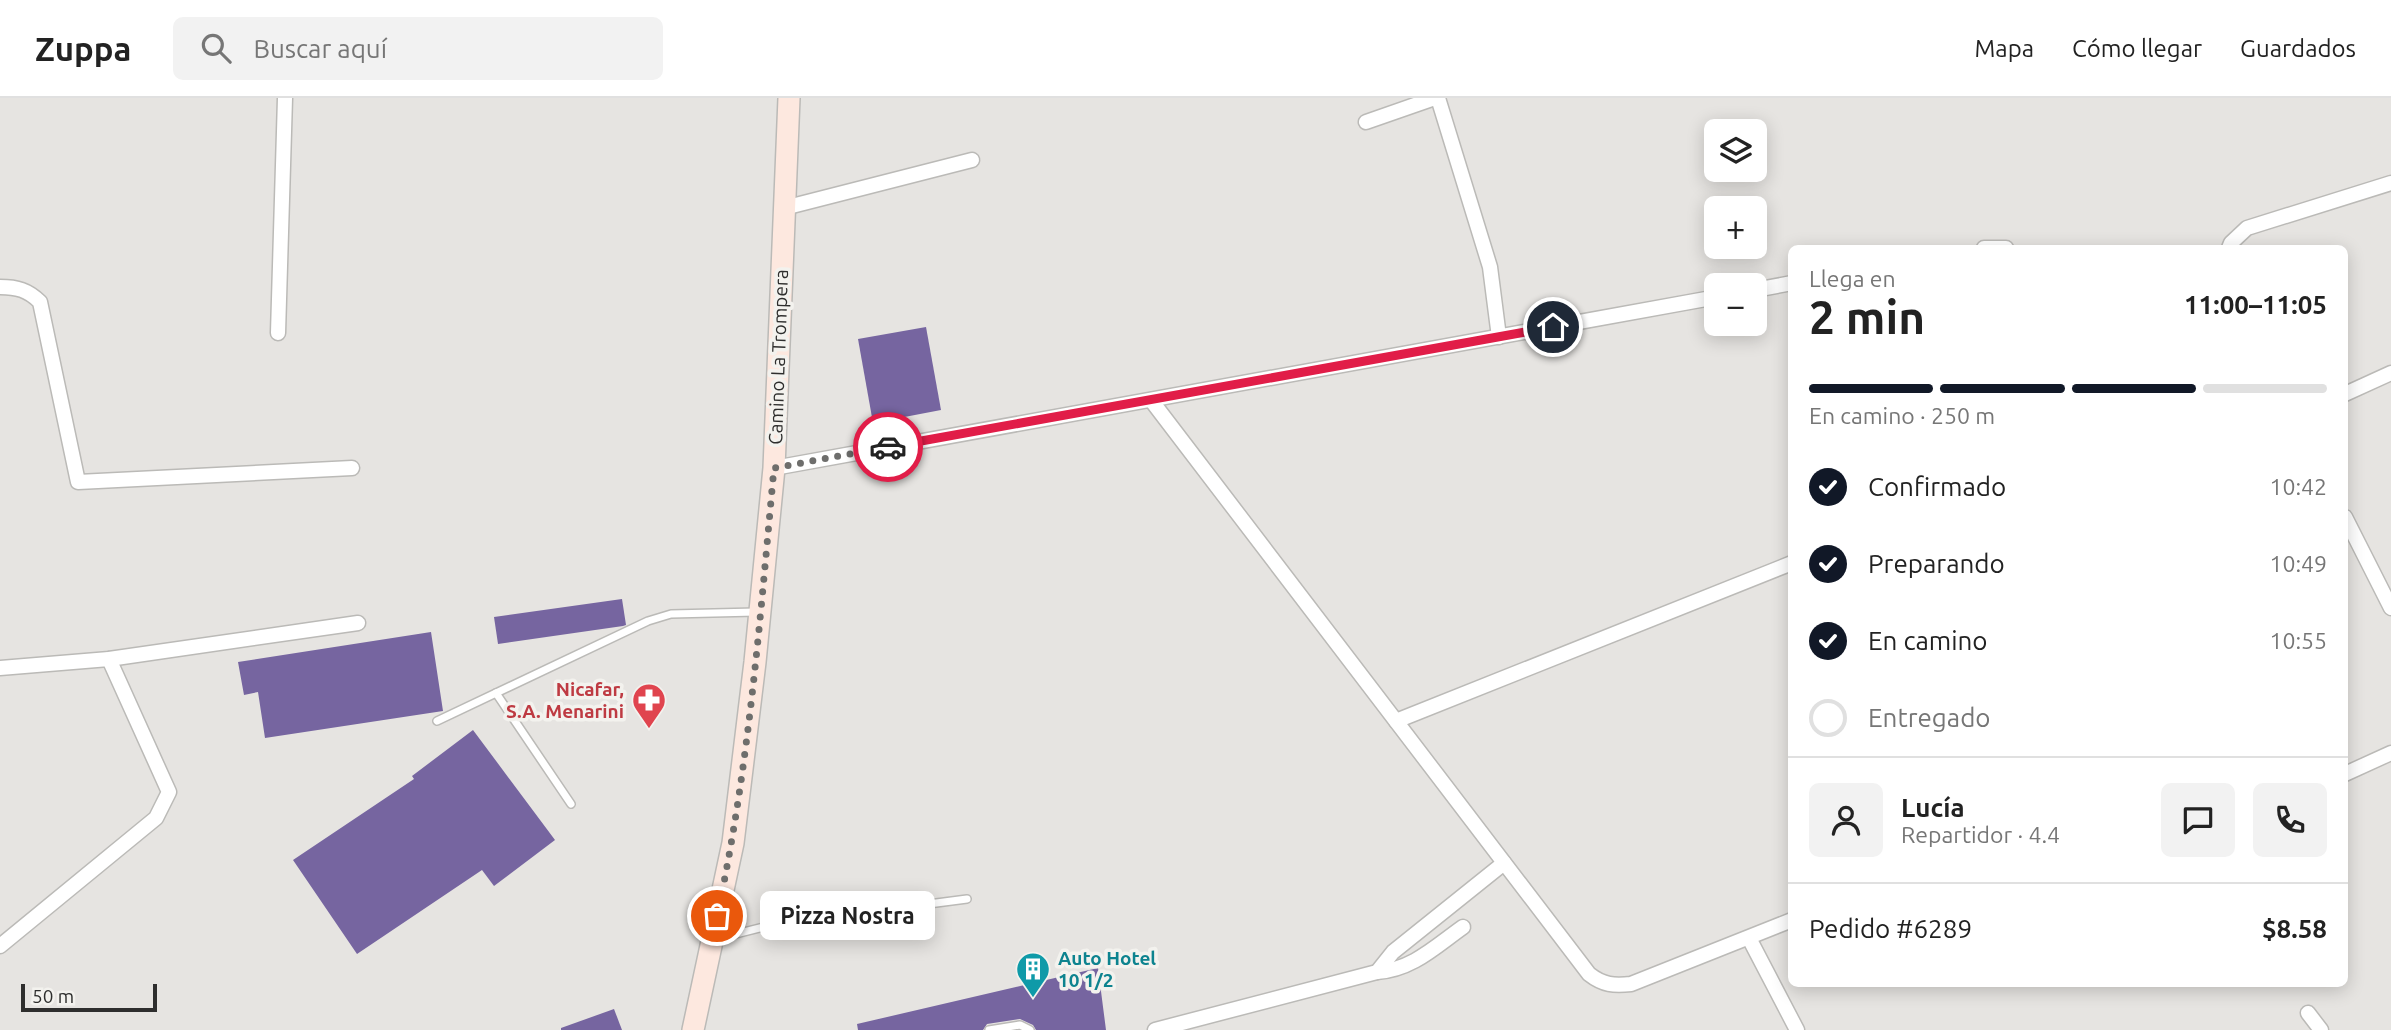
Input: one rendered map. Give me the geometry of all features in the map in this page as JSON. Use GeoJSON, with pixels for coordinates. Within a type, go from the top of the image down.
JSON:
{"type":"FeatureCollection","features":[{"type":"Feature","properties":{"kind":"street"},"geometry":{"type":"LineString","coordinates":[[278,333],[285,98]]}},
{"type":"Feature","properties":{"kind":"street","name":"Camino La Trompera"},"geometry":{"type":"LineString","coordinates":[[693,1030],[733,843],[760,612],[774,468],[789,98]]}},
{"type":"Feature","properties":{"kind":"street"},"geometry":{"type":"LineString","coordinates":[[1366,122],[1437,98],[1490,267],[1499,337]]}},
{"type":"Feature","properties":{"kind":"street"},"geometry":{"type":"LineString","coordinates":[[784,208],[972,160]]}},
{"type":"Feature","properties":{"kind":"street"},"geometry":{"type":"LineString","coordinates":[[2230,245],[2247,228],[2391,183]]}},
{"type":"Feature","properties":{"kind":"street"},"geometry":{"type":"LineString","coordinates":[[1767,288],[1788,284]]}},
{"type":"Feature","properties":{"kind":"street"},"geometry":{"type":"LineString","coordinates":[[0,287],[15,287],[31,293],[40,302],[78,482],[352,468]]}},
{"type":"Feature","properties":{"kind":"street"},"geometry":{"type":"LineString","coordinates":[[774,468],[1704,299]]}},
{"type":"Feature","properties":{"kind":"street"},"geometry":{"type":"LineString","coordinates":[[2348,393],[2391,373]]}},
{"type":"Feature","properties":{"kind":"street"},"geometry":{"type":"LineString","coordinates":[[1151,400],[1583,968],[1600,983],[1614,986],[1631,984],[1788,922]]}},
{"type":"Feature","properties":{"kind":"street"},"geometry":{"type":"LineString","coordinates":[[2348,530],[2352,547],[2391,608]]}},
{"type":"Feature","properties":{"kind":"street"},"geometry":{"type":"LineString","coordinates":[[1396,721],[1788,565]]}},
{"type":"Feature","properties":{"kind":"street"},"geometry":{"type":"LineString","coordinates":[[0,668],[109,659],[358,623]]}},
{"type":"Feature","properties":{"kind":"street"},"geometry":{"type":"LineString","coordinates":[[0,946],[156,818],[169,792],[109,659]]}},
{"type":"Feature","properties":{"kind":"street"},"geometry":{"type":"LineString","coordinates":[[2348,773],[2391,753]]}},
{"type":"Feature","properties":{"kind":"street"},"geometry":{"type":"LineString","coordinates":[[1377,972],[1392,952],[1504,863]]}},
{"type":"Feature","properties":{"kind":"street"},"geometry":{"type":"LineString","coordinates":[[1155,1030],[1377,972],[1396,971],[1409,965],[1463,927]]}},
{"type":"Feature","properties":{"kind":"street"},"geometry":{"type":"LineString","coordinates":[[1749,938],[1797,1030]]}},
{"type":"Feature","properties":{"kind":"street"},"geometry":{"type":"LineString","coordinates":[[2308,1013],[2321,1030]]}},
{"type":"Feature","properties":{"kind":"lane"},"geometry":{"type":"LineString","coordinates":[[437,721],[611,637],[671,614],[760,612]]}},
{"type":"Feature","properties":{"kind":"lane"},"geometry":{"type":"LineString","coordinates":[[496,694],[571,804]]}},
{"type":"Feature","properties":{"kind":"lane"},"geometry":{"type":"LineString","coordinates":[[712,940],[775,924],[967,899]]}},
{"type":"Feature","properties":{"kind":"lane"},"geometry":{"type":"LineString","coordinates":[[989,1030],[1020,1025],[1030,1030]]}},
{"type":"Feature","properties":{"kind":"building"},"geometry":{"type":"Polygon","coordinates":[[[926,327],[941,410],[873,423],[858,339],[926,327]]]}},
{"type":"Feature","properties":{"kind":"building"},"geometry":{"type":"Polygon","coordinates":[[[622,599],[626,625],[498,644],[494,617],[622,599]]]}},
{"type":"Feature","properties":{"kind":"building"},"geometry":{"type":"Polygon","coordinates":[[[431,632],[443,711],[265,738],[258,692],[244,695],[238,662],[431,632]]]}},
{"type":"Feature","properties":{"kind":"building"},"geometry":{"type":"Polygon","coordinates":[[[473,730],[555,840],[494,886],[482,870],[357,954],[293,860],[414,779],[412,776],[473,730]]]}},
{"type":"Feature","properties":{"kind":"building","name":"Auto Hotel 10 1/2"},"geometry":{"type":"Polygon","coordinates":[[[1098,968],[1106,1030],[1036,1030],[1033,1025],[1020,1019],[987,1024],[983,1030],[858,1030],[857,1024],[1098,968]]]}},
{"type":"Feature","properties":{"kind":"building"},"geometry":{"type":"Polygon","coordinates":[[[614,1009],[622,1030],[561,1030],[561,1028],[614,1009]]]}},
{"type":"Feature","properties":{"kind":"way so far"},"geometry":{"type":"LineString","coordinates":[[717,916],[733,843],[755,662],[774,468],[888,447]]}},
{"type":"Feature","properties":{"kind":"place","name":"Nicafar, S.A. Menarini"},"geometry":{"type":"Point","coordinates":[649,730]}},
{"type":"Feature","properties":{"kind":"place","name":"Pizza Nostra"},"geometry":{"type":"Point","coordinates":[717,916]}},
{"type":"Feature","properties":{"kind":"place","name":"Auto Hotel 10 1/2"},"geometry":{"type":"Point","coordinates":[1033,999]}},
{"type":"Feature","properties":{"kind":"route"},"geometry":{"type":"LineString","coordinates":[[888,447],[1553,327]]}}]}
